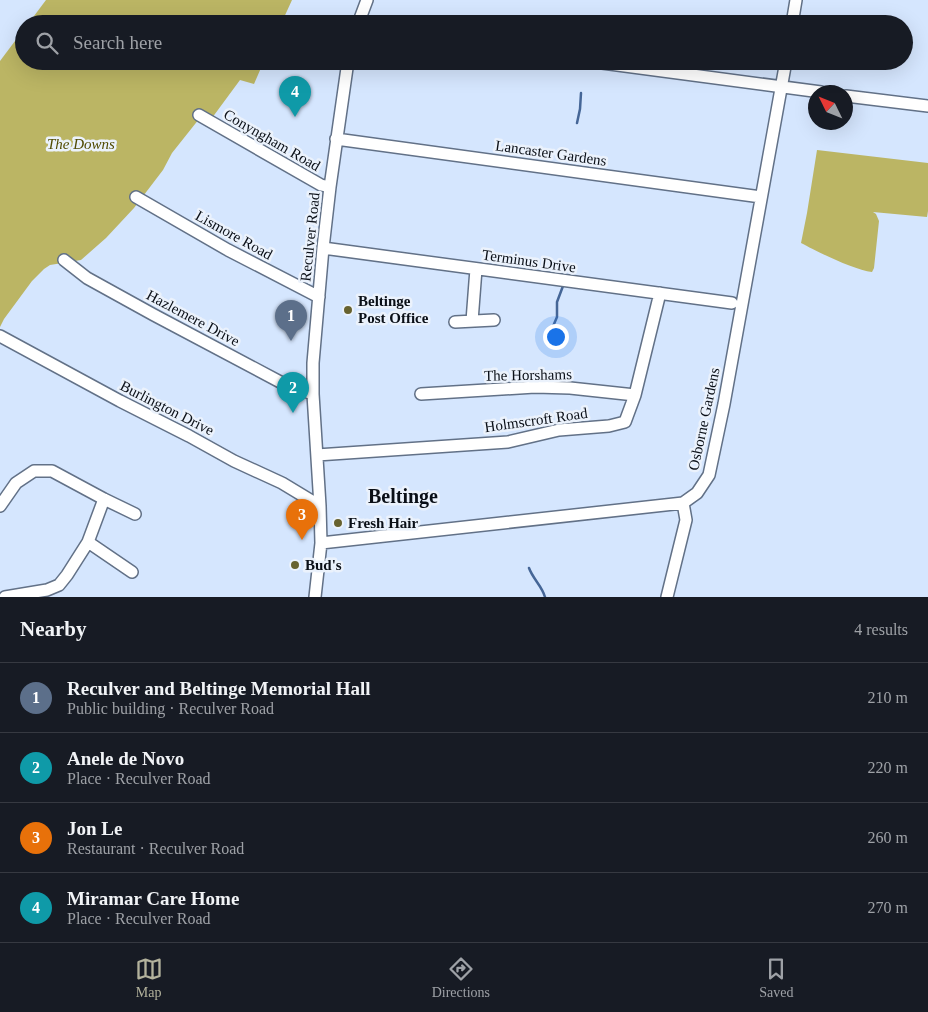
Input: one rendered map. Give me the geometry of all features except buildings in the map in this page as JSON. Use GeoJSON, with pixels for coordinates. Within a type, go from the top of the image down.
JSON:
{"type":"FeatureCollection","features":[{"type":"Feature","properties":{"kind":"street"},"geometry":{"type":"LineString","coordinates":[[361,15],[367,0]]}},
{"type":"Feature","properties":{"kind":"street"},"geometry":{"type":"LineString","coordinates":[[794,15],[796,0]]}},
{"type":"Feature","properties":{"kind":"street","name":"Reculver Road"},"geometry":{"type":"LineString","coordinates":[[315,597],[321,543],[313,363],[323,248],[347,70]]}},
{"type":"Feature","properties":{"kind":"street"},"geometry":{"type":"LineString","coordinates":[[652,70],[808,91]]}},
{"type":"Feature","properties":{"kind":"street","name":"Osborne Gardens"},"geometry":{"type":"LineString","coordinates":[[683,504],[698,493],[709,474],[784,70]]}},
{"type":"Feature","properties":{"kind":"street"},"geometry":{"type":"LineString","coordinates":[[853,97],[928,106]]}},
{"type":"Feature","properties":{"kind":"street","name":"Conyngham Road"},"geometry":{"type":"LineString","coordinates":[[199,115],[321,185],[330,187]]}},
{"type":"Feature","properties":{"kind":"street","name":"Lancaster Gardens"},"geometry":{"type":"LineString","coordinates":[[336,139],[761,197]]}},
{"type":"Feature","properties":{"kind":"street","name":"Lismore Road"},"geometry":{"type":"LineString","coordinates":[[136,197],[228,250],[319,297]]}},
{"type":"Feature","properties":{"kind":"street","name":"Terminus Drive"},"geometry":{"type":"LineString","coordinates":[[323,248],[732,303]]}},
{"type":"Feature","properties":{"kind":"street","name":"Hazlemere Drive"},"geometry":{"type":"LineString","coordinates":[[64,260],[87,278],[154,315],[284,384],[313,394]]}},
{"type":"Feature","properties":{"kind":"street"},"geometry":{"type":"LineString","coordinates":[[472,321],[476,269]]}},
{"type":"Feature","properties":{"kind":"street","name":"Holmscroft Road"},"geometry":{"type":"LineString","coordinates":[[317,455],[508,442],[559,430],[609,426],[625,422],[635,395],[660,293]]}},
{"type":"Feature","properties":{"kind":"street"},"geometry":{"type":"LineString","coordinates":[[455,322],[494,320]]}},
{"type":"Feature","properties":{"kind":"street","name":"Burlington Drive"},"geometry":{"type":"LineString","coordinates":[[0,336],[120,401],[282,484],[320,506]]}},
{"type":"Feature","properties":{"kind":"street","name":"The Horshams"},"geometry":{"type":"LineString","coordinates":[[421,394],[535,387],[570,388],[635,395]]}},
{"type":"Feature","properties":{"kind":"street"},"geometry":{"type":"LineString","coordinates":[[0,506],[16,483],[34,471],[52,471],[135,514]]}},
{"type":"Feature","properties":{"kind":"street"},"geometry":{"type":"LineString","coordinates":[[5,597],[47,590],[59,585],[88,542],[104,499]]}},
{"type":"Feature","properties":{"kind":"street"},"geometry":{"type":"LineString","coordinates":[[321,543],[683,504],[686,520],[667,597]]}},
{"type":"Feature","properties":{"kind":"street"},"geometry":{"type":"LineString","coordinates":[[88,542],[132,572]]}},
{"type":"Feature","properties":{"kind":"green space"},"geometry":{"type":"Polygon","coordinates":[[[46,0],[292,0],[285,15],[35,15],[46,0]]]}},
{"type":"Feature","properties":{"kind":"green space","name":"The Downs"},"geometry":{"type":"Polygon","coordinates":[[[15,41],[15,70],[260,70],[254,84],[240,80],[212,118],[203,114],[172,153],[163,170],[134,208],[106,238],[81,260],[50,265],[44,269],[32,281],[0,327],[0,61],[15,41]]]}},
{"type":"Feature","properties":{"kind":"green space"},"geometry":{"type":"Polygon","coordinates":[[[817,150],[928,163],[927,217],[873,212],[879,221],[872,272],[864,271],[826,256],[801,243],[817,150]]]}},
{"type":"Feature","properties":{"kind":"waterway"},"geometry":{"type":"LineString","coordinates":[[577,123],[581,93]]}},
{"type":"Feature","properties":{"kind":"waterway"},"geometry":{"type":"LineString","coordinates":[[551,331],[557,317],[557,302],[563,286]]}},
{"type":"Feature","properties":{"kind":"waterway"},"geometry":{"type":"LineString","coordinates":[[529,568],[545,597]]}},
{"type":"Feature","properties":{"kind":"place","name":"Miramar Care Home"},"geometry":{"type":"Point","coordinates":[295,117]}},
{"type":"Feature","properties":{"kind":"place","name":"Beltinge Post Office"},"geometry":{"type":"Point","coordinates":[348,310]}},
{"type":"Feature","properties":{"kind":"place","name":"Reculver and Beltinge Memorial Hall"},"geometry":{"type":"Point","coordinates":[291,341]}},
{"type":"Feature","properties":{"kind":"place","name":"Anele de Novo"},"geometry":{"type":"Point","coordinates":[293,413]}},
{"type":"Feature","properties":{"kind":"place","name":"Fresh Hair"},"geometry":{"type":"Point","coordinates":[338,523]}},
{"type":"Feature","properties":{"kind":"place","name":"Jon Le"},"geometry":{"type":"Point","coordinates":[302,540]}},
{"type":"Feature","properties":{"kind":"place","name":"Bud's"},"geometry":{"type":"Point","coordinates":[295,565]}},
{"type":"Feature","properties":{"kind":"district","name":"Beltinge"},"geometry":{"type":"Point","coordinates":[403,496]}}]}
